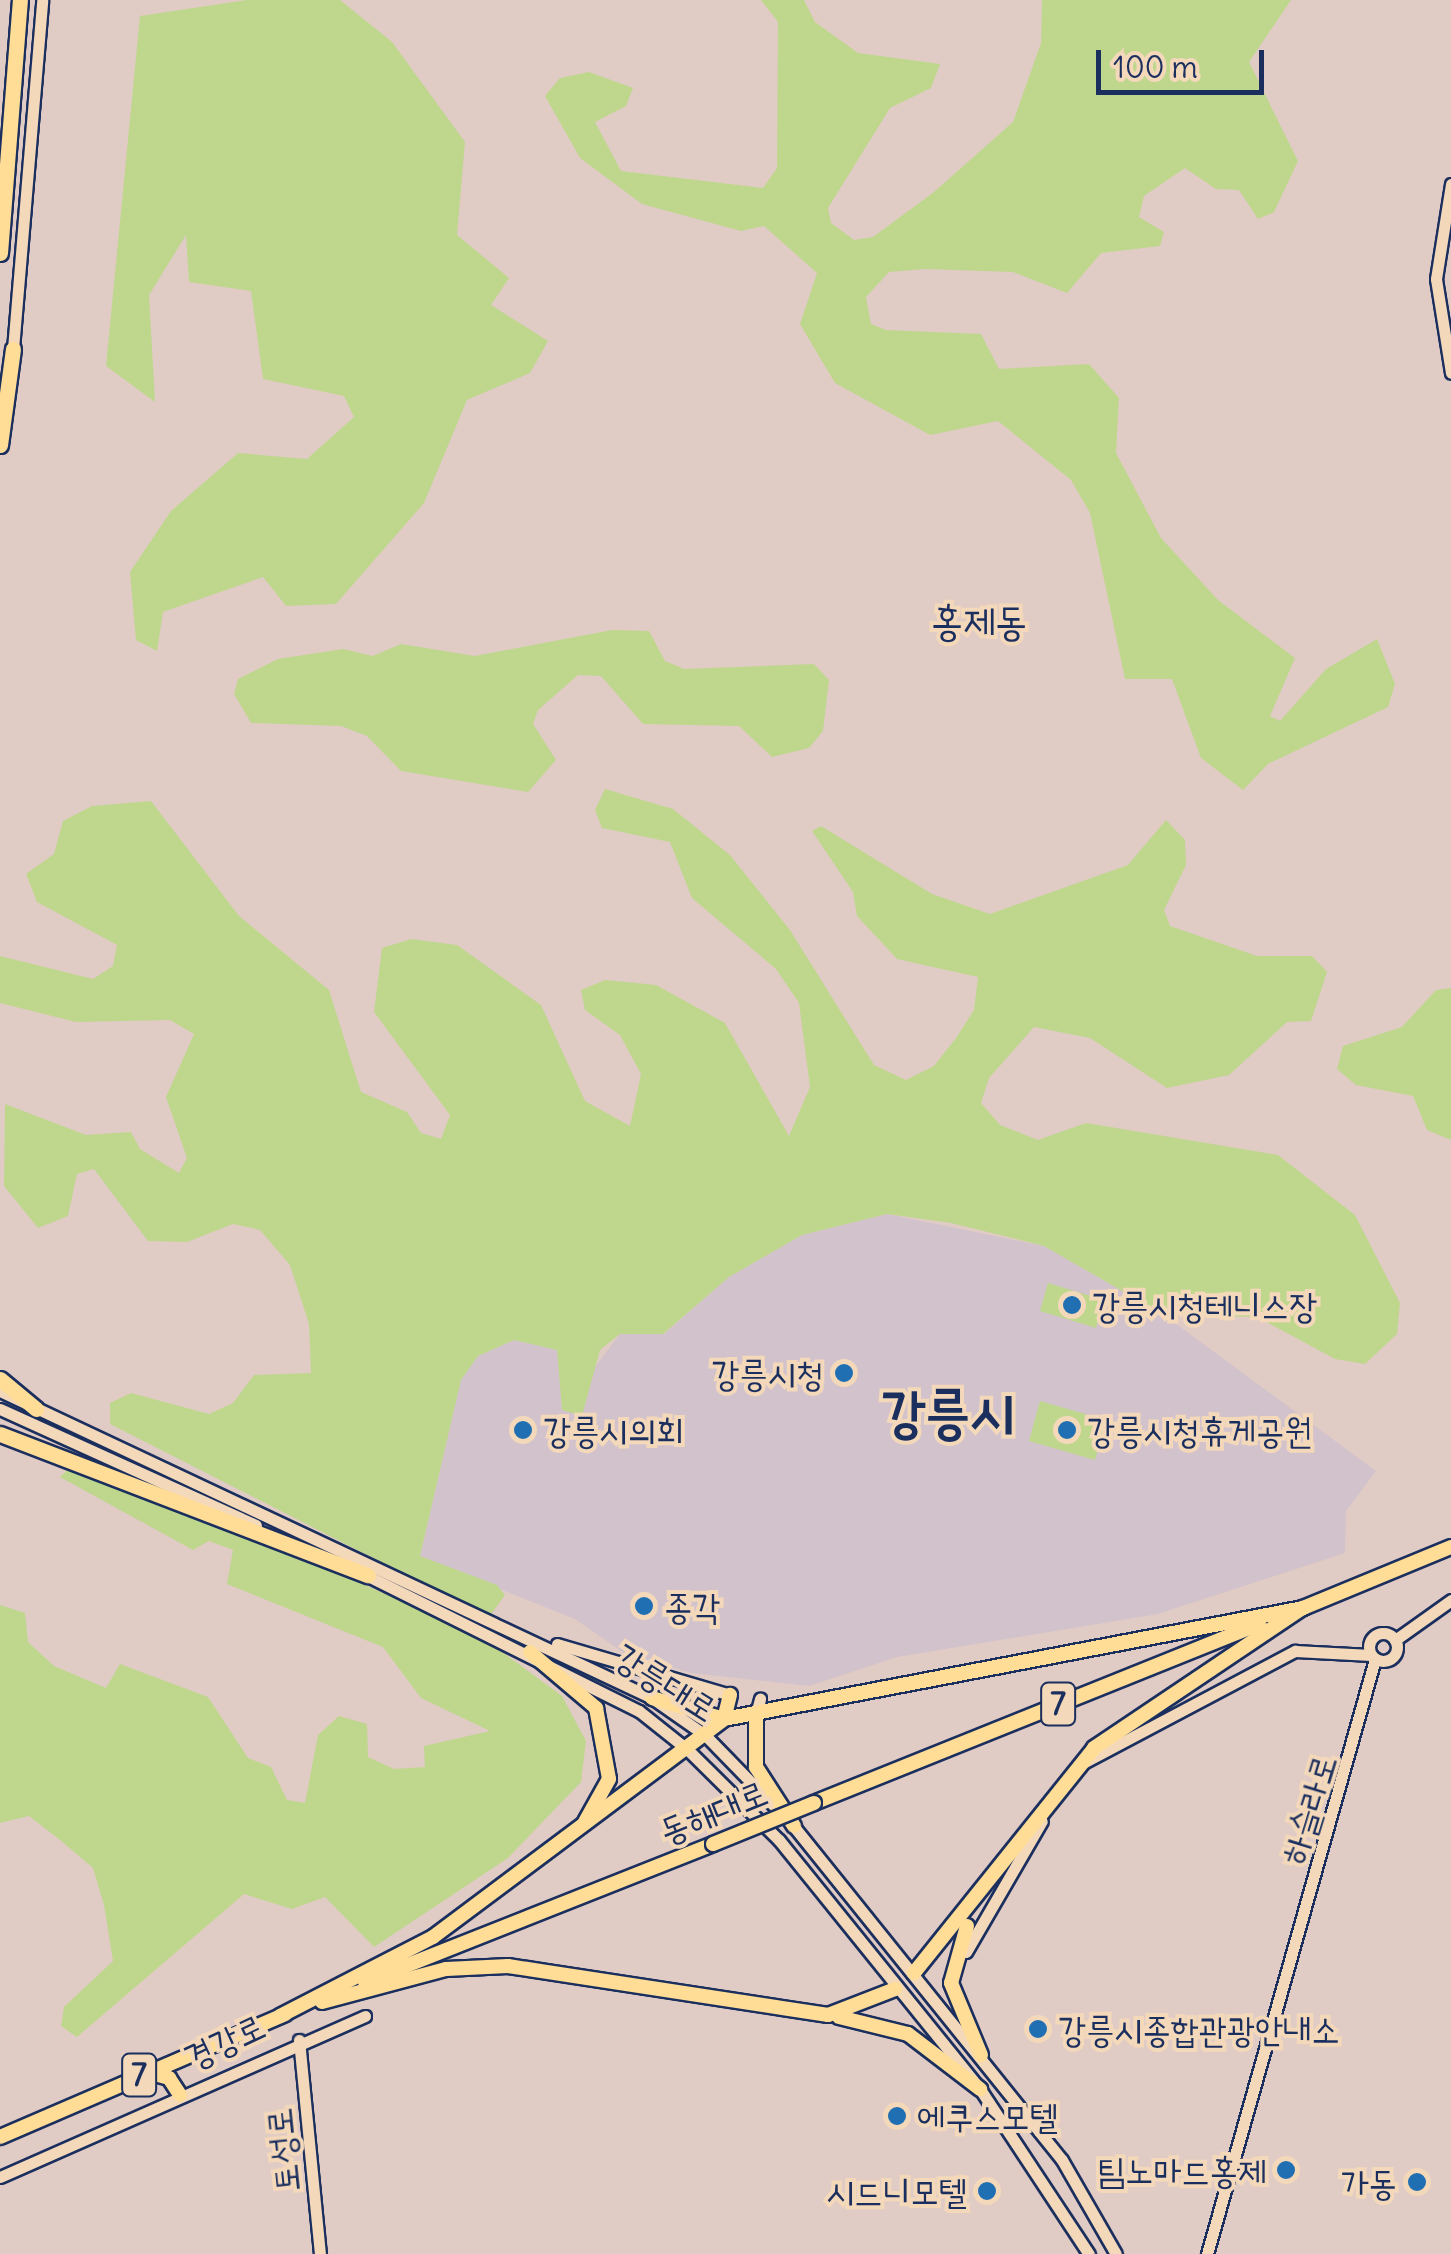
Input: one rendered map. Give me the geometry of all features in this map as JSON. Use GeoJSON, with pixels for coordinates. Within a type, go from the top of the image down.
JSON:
{"type":"FeatureCollection","features":[{"type":"Feature","properties":{"kind":"highway"},"geometry":{"type":"LineString","coordinates":[[0,254],[20,0]]}},
{"type":"Feature","properties":{"kind":"highway"},"geometry":{"type":"LineString","coordinates":[[0,445],[12,349]]}},
{"type":"Feature","properties":{"kind":"highway"},"geometry":{"type":"LineString","coordinates":[[0,1379],[36,1408]]}},
{"type":"Feature","properties":{"kind":"highway"},"geometry":{"type":"LineString","coordinates":[[0,1434],[20,1445],[368,1575]]}},
{"type":"Feature","properties":{"kind":"main road","name":"동해대로"},"geometry":{"type":"LineString","coordinates":[[0,2137],[297,2009],[1451,1547]]}},
{"type":"Feature","properties":{"kind":"main road"},"geometry":{"type":"LineString","coordinates":[[280,2016],[433,1937],[688,1750],[724,1719],[758,1706],[1303,1608]]}},
{"type":"Feature","properties":{"kind":"main road"},"geometry":{"type":"LineString","coordinates":[[981,2056],[954,1989],[959,1940],[1054,1790],[1153,1702],[1279,1632],[1303,1608]]}},
{"type":"Feature","properties":{"kind":"main road"},"geometry":{"type":"LineString","coordinates":[[532,1646],[596,1708],[609,1752],[609,1779],[577,1833]]}},
{"type":"Feature","properties":{"kind":"main road"},"geometry":{"type":"LineString","coordinates":[[724,1719],[730,1695]]}},
{"type":"Feature","properties":{"kind":"main road"},"geometry":{"type":"LineString","coordinates":[[652,1698],[724,1719]]}},
{"type":"Feature","properties":{"kind":"main road"},"geometry":{"type":"LineString","coordinates":[[758,1706],[756,1767],[794,1826]]}},
{"type":"Feature","properties":{"kind":"main road"},"geometry":{"type":"LineString","coordinates":[[914,1973],[989,1888]]}},
{"type":"Feature","properties":{"kind":"main road"},"geometry":{"type":"LineString","coordinates":[[297,2009],[404,1977],[508,1966],[828,2015],[908,2034],[980,2089]]}},
{"type":"Feature","properties":{"kind":"main road"},"geometry":{"type":"LineString","coordinates":[[828,2015],[896,1989]]}},
{"type":"Feature","properties":{"kind":"main road"},"geometry":{"type":"LineString","coordinates":[[146,2072],[168,2078],[180,2095]]}},
{"type":"Feature","properties":{"kind":"street"},"geometry":{"type":"LineString","coordinates":[[12,349],[42,0]]}},
{"type":"Feature","properties":{"kind":"street"},"geometry":{"type":"LineString","coordinates":[[1451,184],[1438,244],[1451,373]]}},
{"type":"Feature","properties":{"kind":"street","name":"강릉대로"},"geometry":{"type":"LineString","coordinates":[[0,1390],[532,1646],[640,1711],[688,1750],[779,1840],[980,2089],[1089,2254]]}},
{"type":"Feature","properties":{"kind":"street","name":"강릉대로"},"geometry":{"type":"LineString","coordinates":[[0,1409],[6,1416],[652,1698],[705,1736],[794,1826],[981,2056],[1062,2160],[1116,2254]]}},
{"type":"Feature","properties":{"kind":"street"},"geometry":{"type":"LineString","coordinates":[[1373,1657],[1375,1636],[1394,1640],[1451,1600]]}},
{"type":"Feature","properties":{"kind":"street"},"geometry":{"type":"LineString","coordinates":[[1054,1790],[1074,1773],[1295,1651],[1392,1657],[1394,1640]]}},
{"type":"Feature","properties":{"kind":"street"},"geometry":{"type":"LineString","coordinates":[[532,1646],[730,1695]]}},
{"type":"Feature","properties":{"kind":"street","name":"하슬라로"},"geometry":{"type":"LineString","coordinates":[[1207,2254],[1373,1657]]}},
{"type":"Feature","properties":{"kind":"street"},"geometry":{"type":"LineString","coordinates":[[954,1989],[979,1921],[1074,1773]]}},
{"type":"Feature","properties":{"kind":"street"},"geometry":{"type":"LineString","coordinates":[[896,1989],[914,1973]]}},
{"type":"Feature","properties":{"kind":"street","name":"경강로"},"geometry":{"type":"LineString","coordinates":[[0,2177],[299,2040],[366,2016]]}},
{"type":"Feature","properties":{"kind":"street","name":"토성로"},"geometry":{"type":"LineString","coordinates":[[299,2040],[320,2254]]}},
{"type":"Feature","properties":{"kind":"shaded area"},"geometry":{"type":"Polygon","coordinates":[[[887,1214],[1044,1246],[1164,1315],[1376,1471],[1346,1511],[1345,1553],[1158,1614],[897,1657],[809,1686],[691,1673],[627,1655],[575,1619],[420,1557],[461,1379],[478,1356],[514,1340],[557,1350],[562,1410],[620,1334],[664,1334],[729,1277],[802,1235],[887,1214]]]}},
{"type":"Feature","properties":{"kind":"green space"},"geometry":{"type":"Polygon","coordinates":[[[247,0],[340,0],[392,42],[465,142],[457,235],[509,278],[491,305],[548,341],[530,373],[467,400],[424,503],[336,604],[286,606],[263,577],[163,612],[157,651],[136,640],[130,572],[171,511],[238,453],[307,459],[354,417],[344,396],[263,379],[251,291],[189,282],[186,235],[149,295],[155,402],[106,366],[140,16],[247,0]]]}},
{"type":"Feature","properties":{"kind":"green space"},"geometry":{"type":"Polygon","coordinates":[[[761,0],[804,0],[815,22],[858,53],[940,64],[931,88],[890,108],[828,208],[831,223],[854,240],[873,237],[934,192],[1013,122],[1041,43],[1042,0],[1291,0],[1249,62],[1298,161],[1274,212],[1258,219],[1239,190],[1216,189],[1185,168],[1144,196],[1139,217],[1164,232],[1160,246],[1101,253],[1067,293],[1013,272],[925,269],[889,272],[866,297],[871,324],[886,330],[981,334],[999,369],[1089,364],[1119,398],[1116,453],[1161,538],[1218,600],[1295,658],[1270,716],[1280,721],[1326,669],[1377,639],[1395,684],[1388,707],[1268,764],[1243,790],[1201,758],[1172,679],[1125,679],[1090,513],[1071,480],[998,421],[930,435],[835,383],[800,324],[817,273],[764,226],[741,231],[642,204],[580,158],[545,96],[560,78],[589,72],[633,88],[626,106],[595,122],[621,171],[763,188],[777,168],[778,22],[761,0]]]}},
{"type":"Feature","properties":{"kind":"green space"},"geometry":{"type":"Polygon","coordinates":[[[612,630],[649,631],[665,661],[684,669],[814,664],[829,680],[823,731],[809,748],[772,757],[739,726],[643,724],[601,676],[578,675],[538,710],[533,724],[556,760],[528,792],[401,771],[367,736],[341,726],[251,723],[234,694],[238,679],[278,659],[343,649],[373,656],[401,644],[475,656],[612,630]]]}},
{"type":"Feature","properties":{"kind":"green space"},"geometry":{"type":"Polygon","coordinates":[[[605,789],[673,809],[730,855],[790,930],[874,1065],[906,1080],[934,1066],[956,1038],[974,1010],[978,977],[897,959],[857,916],[853,892],[812,831],[821,826],[932,894],[990,914],[1128,865],[1166,820],[1185,840],[1186,865],[1164,910],[1170,926],[1257,956],[1312,956],[1327,972],[1311,1021],[1287,1022],[1229,1075],[1167,1088],[1090,1038],[1034,1027],[989,1078],[981,1103],[1000,1125],[1038,1140],[1086,1123],[1278,1155],[1355,1215],[1400,1303],[1397,1334],[1365,1364],[1335,1359],[1257,1317],[1164,1315],[1044,1246],[951,1223],[887,1214],[802,1235],[729,1277],[663,1334],[620,1334],[600,1350],[582,1416],[562,1410],[557,1350],[514,1340],[478,1356],[461,1380],[420,1556],[497,1585],[505,1595],[489,1617],[110,1424],[110,1403],[131,1393],[209,1414],[233,1403],[254,1375],[311,1373],[309,1324],[290,1265],[260,1230],[233,1224],[187,1242],[148,1241],[94,1169],[77,1174],[68,1216],[38,1228],[4,1186],[5,1104],[86,1135],[131,1132],[140,1149],[179,1173],[187,1158],[166,1097],[194,1034],[170,1020],[76,1022],[0,1003],[0,956],[93,979],[113,966],[117,945],[37,902],[26,874],[54,854],[63,821],[92,806],[151,801],[239,916],[329,990],[361,1092],[407,1112],[421,1133],[441,1139],[450,1115],[374,1012],[382,948],[411,939],[457,945],[541,1005],[585,1101],[630,1126],[641,1074],[620,1035],[585,1010],[581,990],[605,980],[656,985],[725,1023],[789,1136],[810,1087],[799,1003],[776,969],[692,898],[670,842],[602,828],[595,810],[605,789]]]}},
{"type":"Feature","properties":{"kind":"green space"},"geometry":{"type":"Polygon","coordinates":[[[1451,988],[1451,1140],[1427,1130],[1413,1096],[1356,1085],[1337,1069],[1343,1046],[1402,1027],[1436,990],[1451,988]]]}},
{"type":"Feature","properties":{"kind":"green space","name":"강릉시청테니스장"},"geometry":{"type":"Polygon","coordinates":[[[1048,1283],[1104,1300],[1096,1328],[1040,1311],[1048,1283]]]}},
{"type":"Feature","properties":{"kind":"green space","name":"강릉시청휴게공원"},"geometry":{"type":"Polygon","coordinates":[[[1040,1401],[1106,1420],[1095,1460],[1029,1441],[1040,1401]]]}},
{"type":"Feature","properties":{"kind":"green space"},"geometry":{"type":"Polygon","coordinates":[[[67,1470],[212,1518],[479,1635],[562,1696],[586,1741],[581,1782],[508,1858],[374,1947],[325,1897],[292,1909],[244,1894],[77,2037],[61,2026],[64,2007],[113,1961],[104,1905],[93,1868],[60,1840],[29,1816],[0,1823],[0,1605],[25,1613],[28,1642],[54,1666],[106,1688],[120,1664],[208,1697],[248,1758],[271,1767],[287,1800],[305,1803],[318,1735],[339,1716],[367,1724],[368,1757],[394,1769],[425,1767],[424,1746],[490,1731],[421,1698],[383,1647],[227,1584],[233,1550],[209,1541],[193,1550],[60,1477],[67,1470]]]}},
{"type":"Feature","properties":{"kind":"place","name":"강릉시청테니스장"},"geometry":{"type":"Point","coordinates":[1072,1305]}},
{"type":"Feature","properties":{"kind":"place","name":"강릉시청"},"geometry":{"type":"Point","coordinates":[844,1373]}},
{"type":"Feature","properties":{"kind":"place","name":"강릉시의회"},"geometry":{"type":"Point","coordinates":[523,1430]}},
{"type":"Feature","properties":{"kind":"place","name":"강릉시청휴게공원"},"geometry":{"type":"Point","coordinates":[1067,1430]}},
{"type":"Feature","properties":{"kind":"place","name":"종각"},"geometry":{"type":"Point","coordinates":[644,1606]}},
{"type":"Feature","properties":{"kind":"place","name":"강릉시종합관광안내소"},"geometry":{"type":"Point","coordinates":[1038,2029]}},
{"type":"Feature","properties":{"kind":"place","name":"에쿠스모텔"},"geometry":{"type":"Point","coordinates":[897,2116]}},
{"type":"Feature","properties":{"kind":"place","name":"팀노마드홍제"},"geometry":{"type":"Point","coordinates":[1286,2170]}},
{"type":"Feature","properties":{"kind":"place","name":"가동"},"geometry":{"type":"Point","coordinates":[1417,2182]}},
{"type":"Feature","properties":{"kind":"place","name":"시드니모텔"},"geometry":{"type":"Point","coordinates":[987,2191]}},
{"type":"Feature","properties":{"kind":"district","name":"홍제동"},"geometry":{"type":"Point","coordinates":[979,621]}},
{"type":"Feature","properties":{"kind":"district","name":"강릉시"},"geometry":{"type":"Point","coordinates":[948,1412]}}]}
